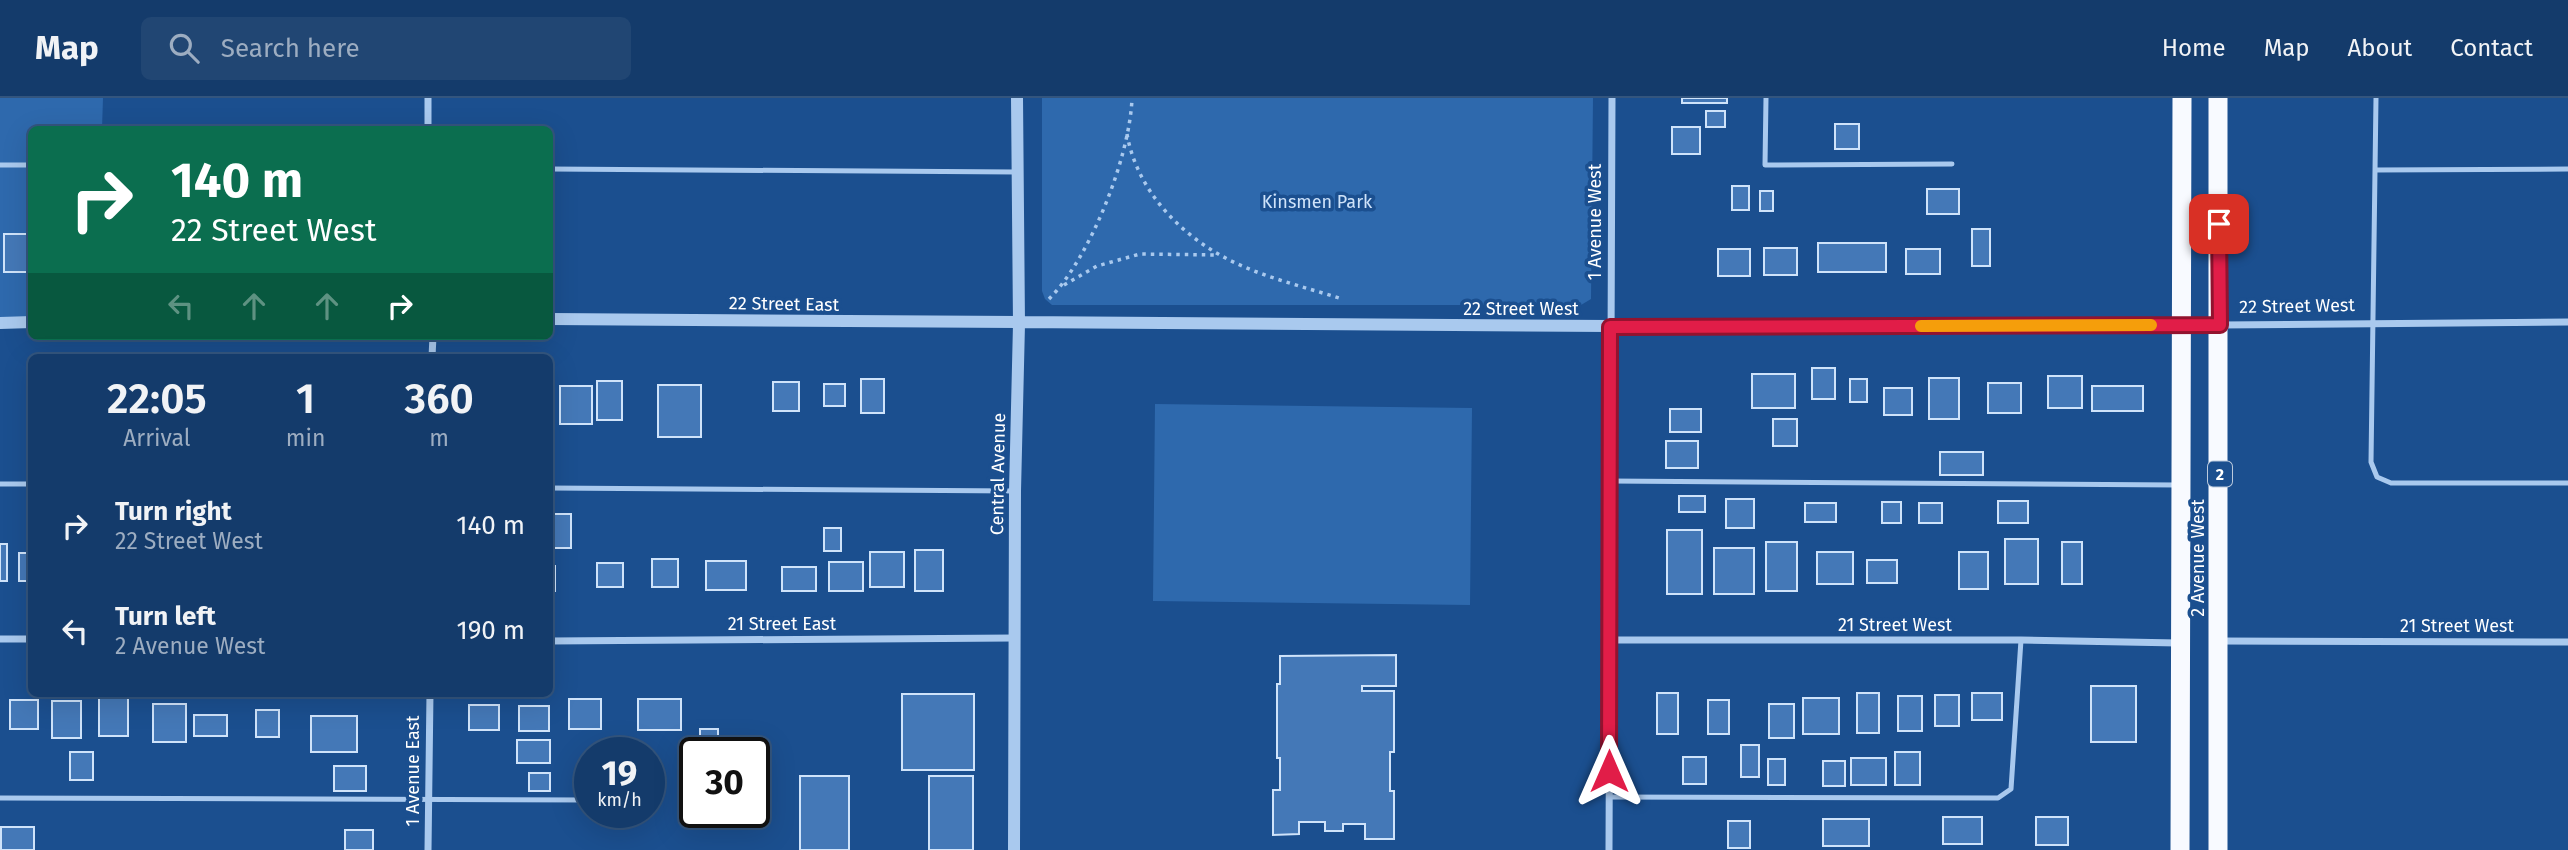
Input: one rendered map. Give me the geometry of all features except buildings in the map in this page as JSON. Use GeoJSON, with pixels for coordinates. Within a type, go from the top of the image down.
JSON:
{"type":"FeatureCollection","features":[{"type":"Feature","properties":{"kind":"highway","name":"2 Avenue West"},"geometry":{"type":"LineString","coordinates":[[2180,850],[2182,98]]}},
{"type":"Feature","properties":{"kind":"highway","name":"2 Avenue West"},"geometry":{"type":"LineString","coordinates":[[2218,98],[2218,850]]}},
{"type":"Feature","properties":{"kind":"street"},"geometry":{"type":"LineString","coordinates":[[428,98],[428,126]]}},
{"type":"Feature","properties":{"kind":"street","name":"Central Avenue"},"geometry":{"type":"LineString","coordinates":[[1014,850],[1015,491],[1019,324],[1017,98]]}},
{"type":"Feature","properties":{"kind":"street","name":"1 Avenue West"},"geometry":{"type":"LineString","coordinates":[[1609,850],[1612,98]]}},
{"type":"Feature","properties":{"kind":"street","name":"22 Street East"},"geometry":{"type":"LineString","coordinates":[[553,319],[1019,324]]}},
{"type":"Feature","properties":{"kind":"street"},"geometry":{"type":"LineString","coordinates":[[0,323],[28,322]]}},
{"type":"Feature","properties":{"kind":"street","name":"22 Street West"},"geometry":{"type":"LineString","coordinates":[[1019,324],[1610,327],[2568,322]]}},
{"type":"Feature","properties":{"kind":"street","name":"21 Street East"},"geometry":{"type":"LineString","coordinates":[[553,641],[1014,638]]}},
{"type":"Feature","properties":{"kind":"street"},"geometry":{"type":"LineString","coordinates":[[0,639],[28,639]]}},
{"type":"Feature","properties":{"kind":"street","name":"21 Street West"},"geometry":{"type":"LineString","coordinates":[[1609,640],[2021,640],[2180,643]]}},
{"type":"Feature","properties":{"kind":"street","name":"21 Street West"},"geometry":{"type":"LineString","coordinates":[[2219,641],[2568,642]]}},
{"type":"Feature","properties":{"kind":"street","name":"1 Avenue East"},"geometry":{"type":"LineString","coordinates":[[428,850],[430,697]]}},
{"type":"Feature","properties":{"kind":"lane"},"geometry":{"type":"LineString","coordinates":[[1766,98],[1765,165],[1952,164]]}},
{"type":"Feature","properties":{"kind":"lane"},"geometry":{"type":"LineString","coordinates":[[2376,98],[2371,462],[2377,477],[2391,484],[2568,483]]}},
{"type":"Feature","properties":{"kind":"lane"},"geometry":{"type":"LineString","coordinates":[[0,165],[28,165]]}},
{"type":"Feature","properties":{"kind":"lane"},"geometry":{"type":"LineString","coordinates":[[553,169],[1016,172]]}},
{"type":"Feature","properties":{"kind":"lane"},"geometry":{"type":"LineString","coordinates":[[2375,170],[2568,169]]}},
{"type":"Feature","properties":{"kind":"lane"},"geometry":{"type":"LineString","coordinates":[[1610,481],[2181,485]]}},
{"type":"Feature","properties":{"kind":"lane"},"geometry":{"type":"LineString","coordinates":[[0,484],[28,484]]}},
{"type":"Feature","properties":{"kind":"lane"},"geometry":{"type":"LineString","coordinates":[[553,488],[1015,491]]}},
{"type":"Feature","properties":{"kind":"lane"},"geometry":{"type":"LineString","coordinates":[[1609,797],[1998,798],[2011,789],[2021,640]]}},
{"type":"Feature","properties":{"kind":"lane"},"geometry":{"type":"LineString","coordinates":[[0,798],[429,802],[574,800]]}},
{"type":"Feature","properties":{"kind":"path"},"geometry":{"type":"LineString","coordinates":[[1062,286],[1101,214],[1118,170],[1132,98]]}},
{"type":"Feature","properties":{"kind":"path"},"geometry":{"type":"LineString","coordinates":[[1127,134],[1131,156],[1159,206],[1220,255],[1249,268],[1342,299]]}},
{"type":"Feature","properties":{"kind":"path"},"geometry":{"type":"LineString","coordinates":[[1049,299],[1062,286],[1097,266],[1140,254],[1220,255]]}},
{"type":"Feature","properties":{"kind":"green space"},"geometry":{"type":"Polygon","coordinates":[[[0,98],[103,98],[102,126],[28,126],[28,319],[0,319],[0,98]]]}},
{"type":"Feature","properties":{"kind":"green space","name":"Kinsmen Park"},"geometry":{"type":"Polygon","coordinates":[[[1042,98],[1593,98],[1591,299],[1581,305],[1052,305],[1045,299],[1042,291],[1042,98]]]}},
{"type":"Feature","properties":{"kind":"green space"},"geometry":{"type":"Polygon","coordinates":[[[1155,404],[1472,408],[1470,605],[1153,601],[1155,404]]]}},
{"type":"Feature","properties":{"kind":"slow traffic"},"geometry":{"type":"LineString","coordinates":[[1921,326],[2151,325]]}},
{"type":"Feature","properties":{"kind":"route"},"geometry":{"type":"LineString","coordinates":[[1609,771],[1610,327],[2220,325],[2219,224]]}}]}
